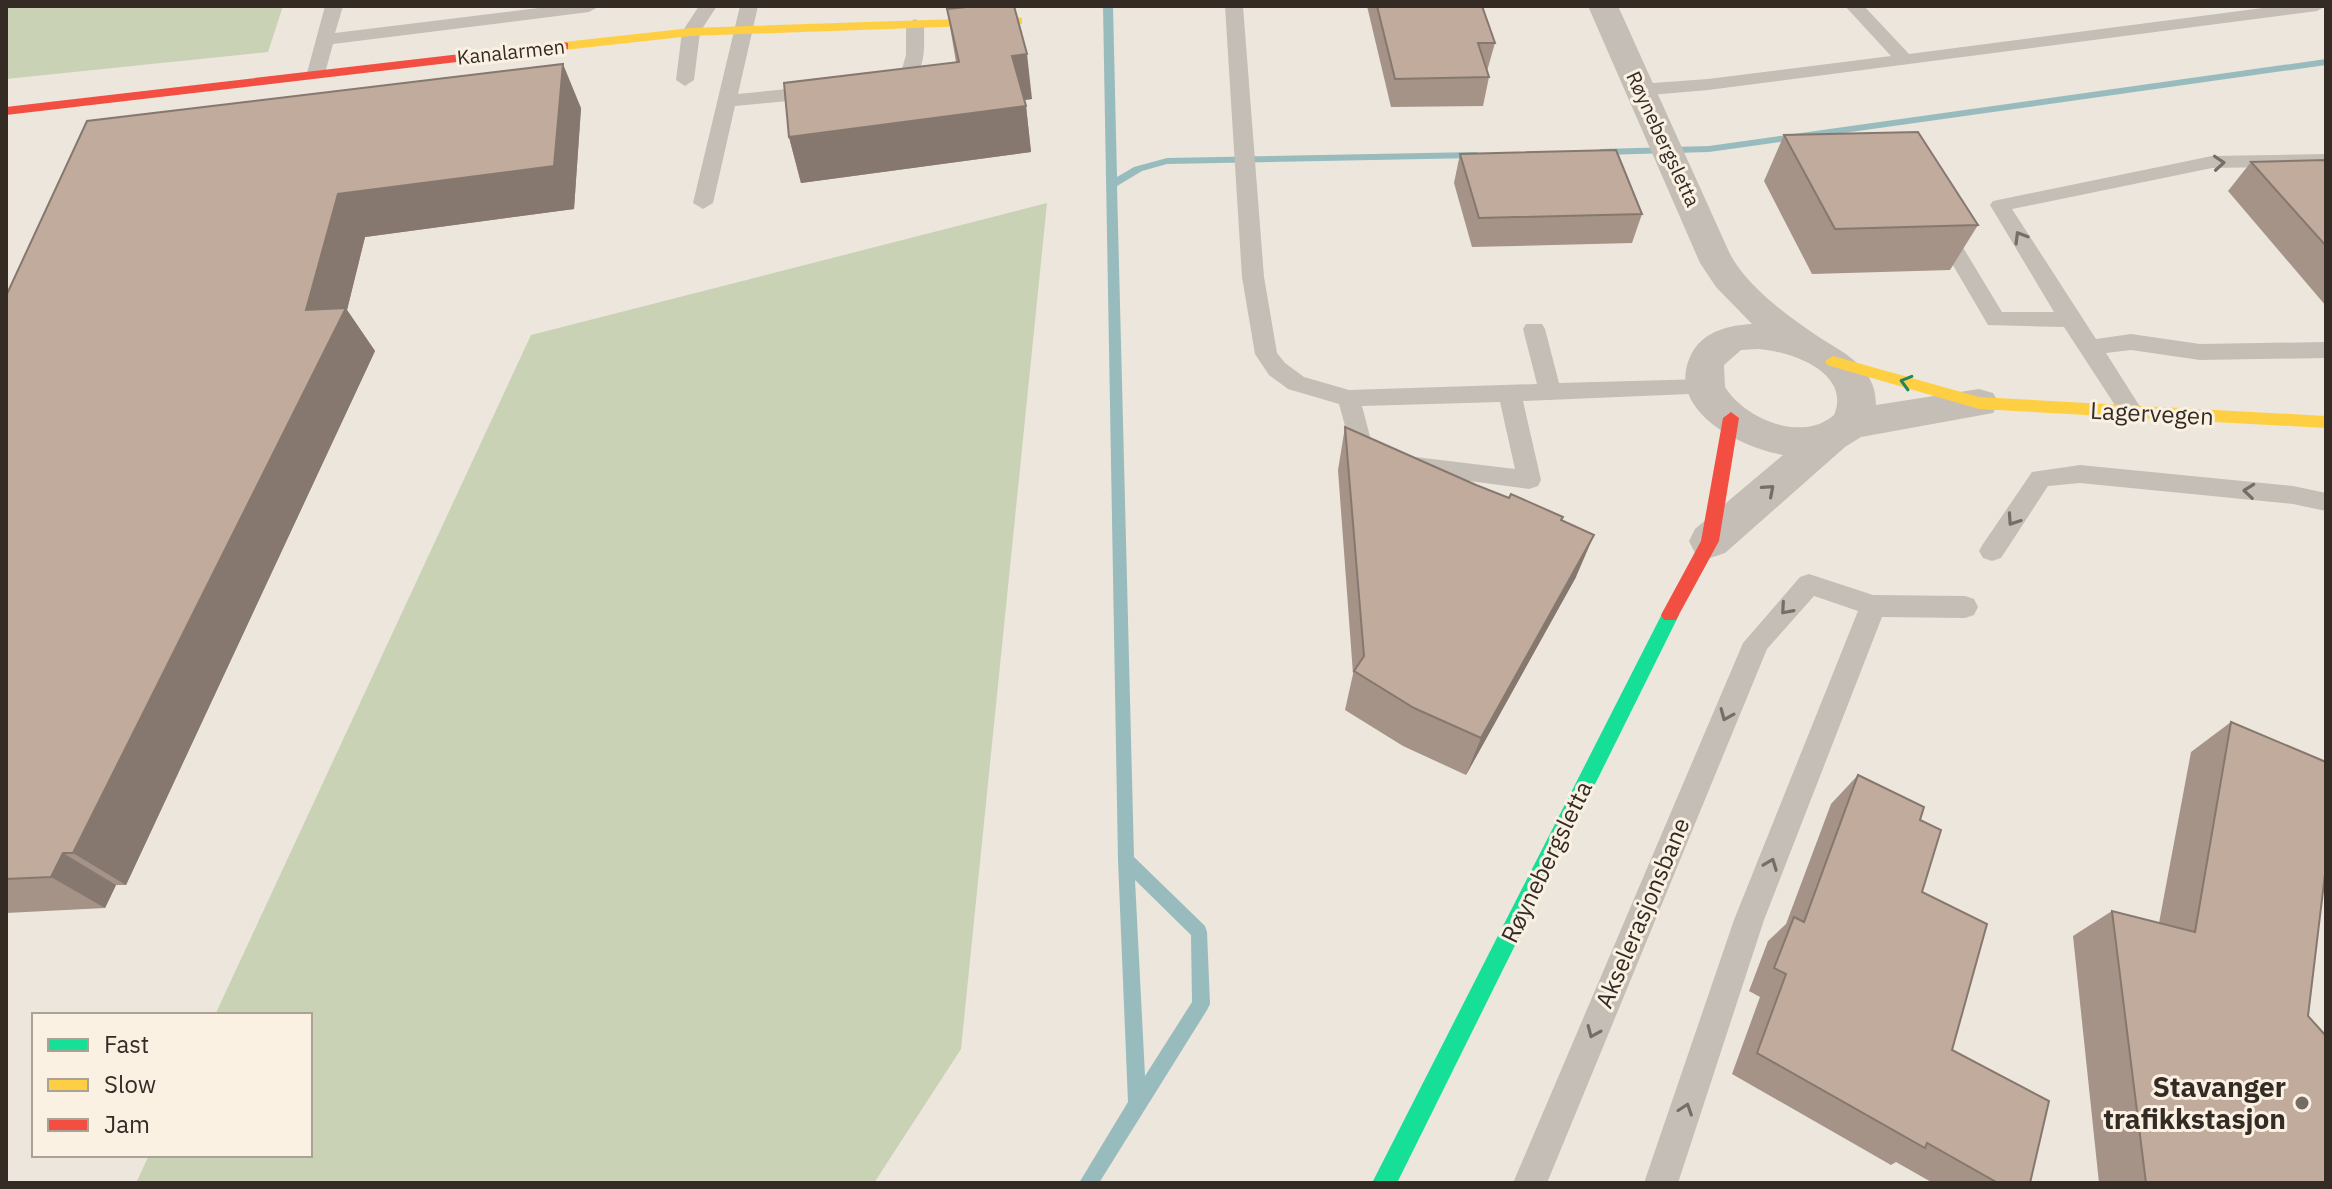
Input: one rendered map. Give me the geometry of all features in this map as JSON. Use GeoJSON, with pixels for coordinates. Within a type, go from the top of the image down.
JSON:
{"type":"FeatureCollection","features":[{"type":"Feature","properties":{"kind":"street","name":"Røynebergsletta"},"geometry":{"type":"LineString","coordinates":[[1603,6],[1723,272],[1796,341]]}},
{"type":"Feature","properties":{"kind":"street","name":"Kanalarmen"},"geometry":{"type":"LineString","coordinates":[[6,111],[691,32],[1018,21]]}},
{"type":"Feature","properties":{"kind":"street","name":"Røynebergsletta"},"geometry":{"type":"LineString","coordinates":[[1718,347],[1723,272]]}},
{"type":"Feature","properties":{"kind":"street"},"geometry":{"type":"LineString","coordinates":[[1753,336],[1796,341],[1833,361],[1849,376],[1857,393],[1858,410],[1840,431],[1806,442],[1780,440],[1754,431],[1731,418],[1715,403],[1705,387],[1703,372],[1707,358],[1718,347],[1753,336]]}},
{"type":"Feature","properties":{"kind":"street","name":"Lagervegen"},"geometry":{"type":"LineString","coordinates":[[1833,361],[1979,403],[2326,422]]}},
{"type":"Feature","properties":{"kind":"street","name":"Lagervegen"},"geometry":{"type":"LineString","coordinates":[[1840,431],[1979,403]]}},
{"type":"Feature","properties":{"kind":"street","name":"Røynebergsletta"},"geometry":{"type":"LineString","coordinates":[[1384,1183],[1459,1040],[1674,606],[1710,541],[1731,418]]}},
{"type":"Feature","properties":{"kind":"street","name":"Røynebergsletta"},"geometry":{"type":"LineString","coordinates":[[1710,541],[1840,431]]}},
{"type":"Feature","properties":{"kind":"lane"},"geometry":{"type":"LineString","coordinates":[[316,73],[334,6]]}},
{"type":"Feature","properties":{"kind":"lane"},"geometry":{"type":"LineString","coordinates":[[685,80],[691,32],[708,6]]}},
{"type":"Feature","properties":{"kind":"lane"},"geometry":{"type":"LineString","coordinates":[[703,203],[749,6]]}},
{"type":"Feature","properties":{"kind":"lane"},"geometry":{"type":"LineString","coordinates":[[1234,6],[1253,277],[1266,354],[1277,369],[1296,383],[1321,393],[1349,398],[1705,387]]}},
{"type":"Feature","properties":{"kind":"lane"},"geometry":{"type":"LineString","coordinates":[[1854,6],[1905,60]]}},
{"type":"Feature","properties":{"kind":"lane"},"geometry":{"type":"LineString","coordinates":[[1639,90],[1706,87],[1748,77],[1905,60],[2317,6]]}},
{"type":"Feature","properties":{"kind":"lane"},"geometry":{"type":"LineString","coordinates":[[325,40],[589,7]]}},
{"type":"Feature","properties":{"kind":"lane"},"geometry":{"type":"LineString","coordinates":[[860,88],[899,82],[911,73],[915,61],[915,24]]}},
{"type":"Feature","properties":{"kind":"lane"},"geometry":{"type":"LineString","coordinates":[[726,101],[830,91]]}},
{"type":"Feature","properties":{"kind":"lane"},"geometry":{"type":"LineString","coordinates":[[2132,413],[2000,205],[2212,162],[2326,160]]}},
{"type":"Feature","properties":{"kind":"lane"},"geometry":{"type":"LineString","coordinates":[[1931,212],[1996,320],[2065,311]]}},
{"type":"Feature","properties":{"kind":"lane"},"geometry":{"type":"LineString","coordinates":[[1534,329],[1550,392]]}},
{"type":"Feature","properties":{"kind":"lane"},"geometry":{"type":"LineString","coordinates":[[2090,347],[2131,342],[2200,352],[2326,350]]}},
{"type":"Feature","properties":{"kind":"lane"},"geometry":{"type":"LineString","coordinates":[[1349,398],[1364,460],[1529,480],[1510,394]]}},
{"type":"Feature","properties":{"kind":"lane"},"geometry":{"type":"LineString","coordinates":[[1992,551],[2041,478],[2080,474],[2293,495],[2326,502]]}},
{"type":"Feature","properties":{"kind":"lane","name":"Akselerasjonsbane"},"geometry":{"type":"LineString","coordinates":[[1530,1183],[1756,643],[1809,584],[1873,606]]}},
{"type":"Feature","properties":{"kind":"lane"},"geometry":{"type":"LineString","coordinates":[[1661,1183],[1749,920],[1873,606],[1965,607]]}},
{"type":"Feature","properties":{"kind":"green space"},"geometry":{"type":"Polygon","coordinates":[[[6,6],[283,6],[268,52],[6,79],[6,6]]]}},
{"type":"Feature","properties":{"kind":"green space"},"geometry":{"type":"Polygon","coordinates":[[[1047,203],[961,1049],[874,1183],[136,1183],[148,1157],[312,1157],[312,1013],[216,1013],[531,335],[1047,203]]]}},
{"type":"Feature","properties":{"kind":"building"},"geometry":{"type":"Polygon","coordinates":[[[1014,6],[1027,54],[1012,56],[1026,106],[789,137],[784,83],[959,62],[947,9],[1014,6]]]}},
{"type":"Feature","properties":{"kind":"building"},"geometry":{"type":"Polygon","coordinates":[[[1377,6],[1482,6],[1495,43],[1478,43],[1489,77],[1395,79],[1377,6]]]}},
{"type":"Feature","properties":{"kind":"building"},"geometry":{"type":"Polygon","coordinates":[[[563,64],[554,166],[338,194],[306,310],[346,308],[73,853],[63,853],[51,877],[6,879],[6,296],[87,121],[563,64]]]}},
{"type":"Feature","properties":{"kind":"building"},"geometry":{"type":"Polygon","coordinates":[[[1918,132],[1978,225],[1835,229],[1784,135],[1918,132]]]}},
{"type":"Feature","properties":{"kind":"building"},"geometry":{"type":"Polygon","coordinates":[[[1616,150],[1642,214],[1479,218],[1460,154],[1616,150]]]}},
{"type":"Feature","properties":{"kind":"building"},"geometry":{"type":"Polygon","coordinates":[[[2326,160],[2326,246],[2251,162],[2326,160]]]}},
{"type":"Feature","properties":{"kind":"building"},"geometry":{"type":"Polygon","coordinates":[[[1345,427],[1476,485],[1509,498],[1511,494],[1563,517],[1561,520],[1594,535],[1481,738],[1414,708],[1354,671],[1364,656],[1345,427]]]}},
{"type":"Feature","properties":{"kind":"building"},"geometry":{"type":"Polygon","coordinates":[[[2231,722],[2326,762],[2326,866],[2308,1016],[2326,1036],[2326,1183],[2146,1183],[2112,911],[2195,932],[2231,722]]]}},
{"type":"Feature","properties":{"kind":"building"},"geometry":{"type":"Polygon","coordinates":[[[1858,775],[1924,807],[1920,820],[1941,830],[1922,892],[1987,924],[1952,1050],[2049,1101],[2030,1183],[1998,1183],[1927,1143],[1925,1148],[1757,1053],[1786,974],[1774,968],[1794,917],[1804,922],[1858,775]]]}},
{"type":"Feature","properties":{"kind":"waterway"},"geometry":{"type":"LineString","coordinates":[[1108,6],[1126,860]]}},
{"type":"Feature","properties":{"kind":"waterway"},"geometry":{"type":"LineString","coordinates":[[1601,152],[1709,149],[2326,62]]}},
{"type":"Feature","properties":{"kind":"waterway"},"geometry":{"type":"LineString","coordinates":[[1112,184],[1138,169],[1167,161],[1476,155]]}},
{"type":"Feature","properties":{"kind":"waterway"},"geometry":{"type":"LineString","coordinates":[[1126,860],[1199,932],[1201,1004],[1137,1104]]}},
{"type":"Feature","properties":{"kind":"waterway"},"geometry":{"type":"LineString","coordinates":[[1126,860],[1137,1104]]}},
{"type":"Feature","properties":{"kind":"waterway"},"geometry":{"type":"LineString","coordinates":[[1088,1183],[1137,1104]]}},
{"type":"Feature","properties":{"kind":"traffic: fast"},"geometry":{"type":"LineString","coordinates":[[1384,1183],[1670,615]]}},
{"type":"Feature","properties":{"kind":"traffic: slow"},"geometry":{"type":"LineString","coordinates":[[564,46],[691,32],[1018,21]]}},
{"type":"Feature","properties":{"kind":"traffic: slow"},"geometry":{"type":"LineString","coordinates":[[1833,361],[1979,403],[2326,422]]}},
{"type":"Feature","properties":{"kind":"traffic: jam"},"geometry":{"type":"LineString","coordinates":[[6,111],[564,46]]}},
{"type":"Feature","properties":{"kind":"traffic: jam"},"geometry":{"type":"LineString","coordinates":[[1670,615],[1710,541],[1731,418]]}},
{"type":"Feature","properties":{"kind":"place","name":"Stavanger trafikkstasjon"},"geometry":{"type":"Point","coordinates":[2302,1103]}}]}
